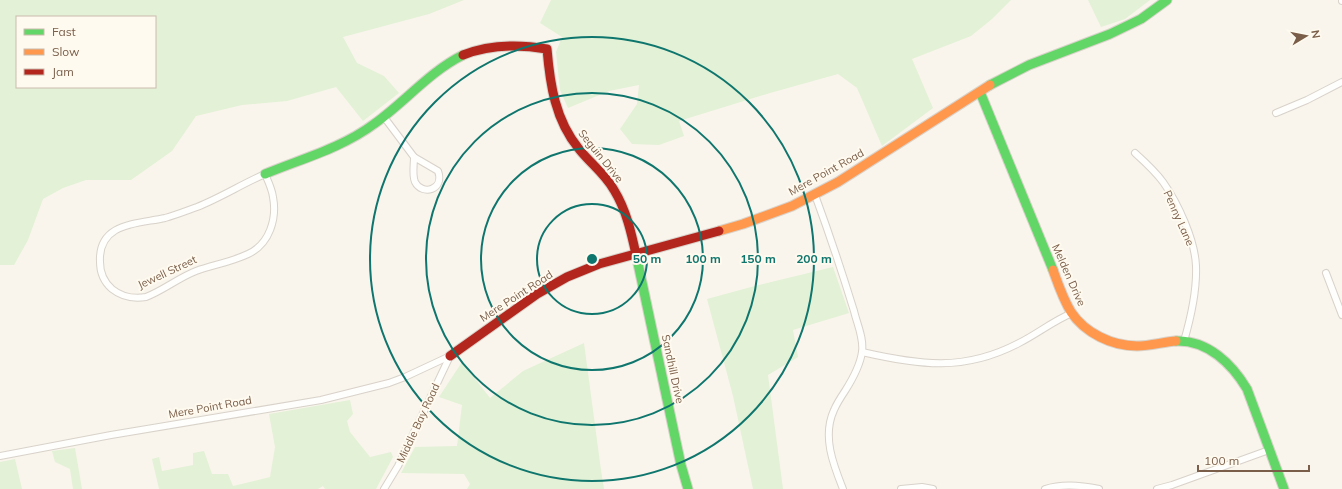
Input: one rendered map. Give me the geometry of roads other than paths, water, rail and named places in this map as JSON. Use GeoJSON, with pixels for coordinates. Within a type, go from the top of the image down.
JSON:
{"type":"FeatureCollection","features":[{"type":"Feature","properties":{"kind":"street","name":"Mere Point Road"},"geometry":{"type":"LineString","coordinates":[[0,456],[111,435],[321,400],[372,388],[400,379],[450,356],[509,313],[551,285],[583,270],[636,253],[760,218],[792,206],[815,195],[845,178],[990,85],[1029,65],[1110,34],[1141,19],[1167,0]]}},
{"type":"Feature","properties":{"kind":"street","name":"Jewell Street"},"geometry":{"type":"LineString","coordinates":[[265,174],[273,195],[275,207],[274,220],[266,238],[249,254],[233,260],[208,266],[146,297],[138,298],[123,295],[116,292],[106,282],[100,265],[101,252],[106,240],[116,230],[123,226],[166,218],[188,210],[216,199],[265,174],[335,147],[372,126],[447,63],[462,55],[479,49],[496,46],[548,49]]}},
{"type":"Feature","properties":{"kind":"street","name":"Seguin Drive"},"geometry":{"type":"LineString","coordinates":[[548,49],[551,87],[563,124],[576,146],[613,187],[632,235],[636,253]]}},
{"type":"Feature","properties":{"kind":"street"},"geometry":{"type":"LineString","coordinates":[[1276,113],[1307,100],[1342,82]]}},
{"type":"Feature","properties":{"kind":"street","name":"Melden Drive"},"geometry":{"type":"LineString","coordinates":[[980,92],[1056,279],[1072,313],[1081,323],[1095,334],[1120,345],[1131,347],[1184,341],[1216,353],[1228,362],[1241,378],[1252,401],[1284,489]]}},
{"type":"Feature","properties":{"kind":"street"},"geometry":{"type":"LineString","coordinates":[[384,117],[414,157],[438,171],[440,180],[433,189],[425,190],[418,187],[416,184],[414,180],[414,157]]}},
{"type":"Feature","properties":{"kind":"street","name":"Penny Lane"},"geometry":{"type":"LineString","coordinates":[[1135,153],[1154,171],[1170,192],[1191,240],[1194,253],[1196,279],[1193,306],[1184,341]]}},
{"type":"Feature","properties":{"kind":"street"},"geometry":{"type":"LineString","coordinates":[[815,195],[848,292],[861,336],[862,352],[855,373],[834,410],[830,423],[829,436],[832,461],[843,489]]}},
{"type":"Feature","properties":{"kind":"street","name":"Sandhill Drive"},"geometry":{"type":"LineString","coordinates":[[636,253],[681,465],[688,489]]}},
{"type":"Feature","properties":{"kind":"street"},"geometry":{"type":"LineString","coordinates":[[1326,273],[1342,314]]}},
{"type":"Feature","properties":{"kind":"street"},"geometry":{"type":"LineString","coordinates":[[862,352],[892,359],[922,363],[952,364],[970,361],[1005,350],[1072,313]]}},
{"type":"Feature","properties":{"kind":"street","name":"Middle Bay Road"},"geometry":{"type":"LineString","coordinates":[[384,489],[398,466],[450,356]]}},
{"type":"Feature","properties":{"kind":"street"},"geometry":{"type":"LineString","coordinates":[[1157,489],[1269,450]]}},
{"type":"Feature","properties":{"kind":"street"},"geometry":{"type":"LineString","coordinates":[[1045,489],[1061,485],[1070,485],[1099,489]]}},
{"type":"Feature","properties":{"kind":"street"},"geometry":{"type":"LineString","coordinates":[[901,489],[922,487],[933,489]]}}]}
